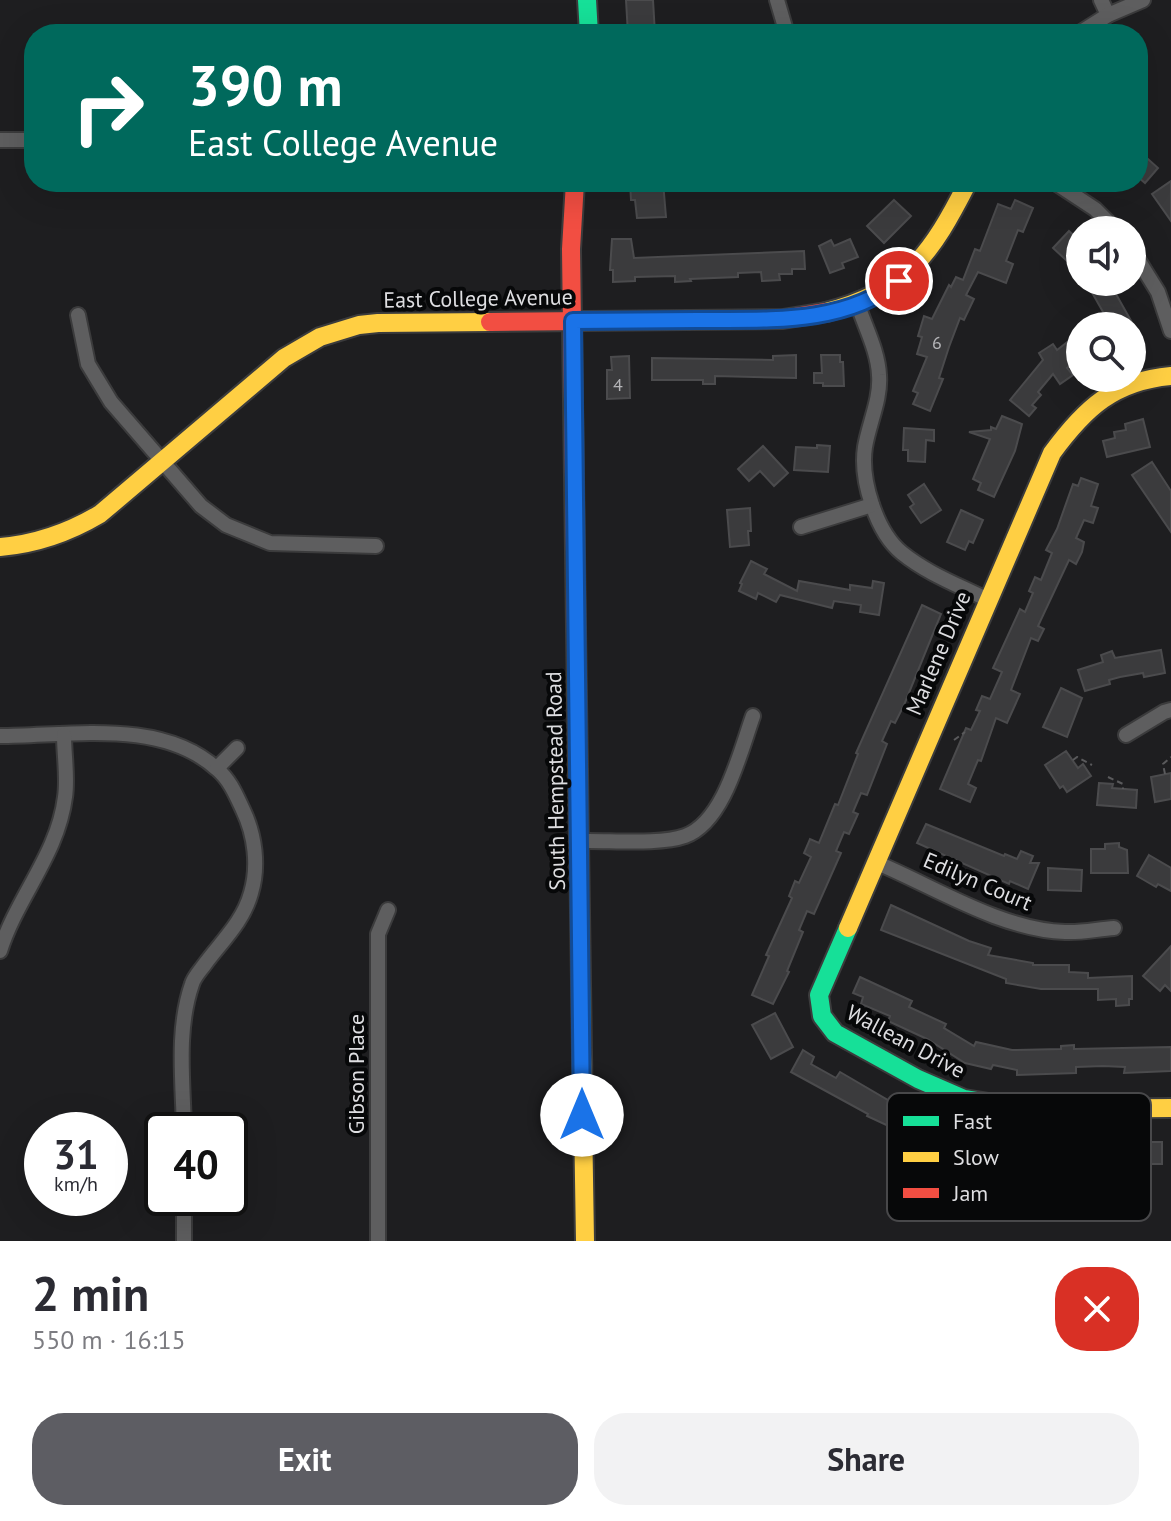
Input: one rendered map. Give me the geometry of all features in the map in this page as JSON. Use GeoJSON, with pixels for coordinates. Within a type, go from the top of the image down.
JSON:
{"type":"FeatureCollection","features":[{"type":"Feature","properties":{"kind":"street"},"geometry":{"type":"LineString","coordinates":[[587,0],[588,24]]}},
{"type":"Feature","properties":{"kind":"street"},"geometry":{"type":"LineString","coordinates":[[777,0],[784,24]]}},
{"type":"Feature","properties":{"kind":"street"},"geometry":{"type":"LineString","coordinates":[[1101,0],[1108,15]]}},
{"type":"Feature","properties":{"kind":"street"},"geometry":{"type":"LineString","coordinates":[[1094,24],[1143,0]]}},
{"type":"Feature","properties":{"kind":"street"},"geometry":{"type":"LineString","coordinates":[[0,140],[24,140]]}},
{"type":"Feature","properties":{"kind":"street","name":"South Hempstead Road"},"geometry":{"type":"LineString","coordinates":[[574,192],[571,228],[585,1241]]}},
{"type":"Feature","properties":{"kind":"street","name":"East College Avenue"},"geometry":{"type":"LineString","coordinates":[[0,547],[20,546],[56,537],[87,524],[284,358],[320,337],[359,325],[378,323],[783,319],[819,315],[858,305],[884,292],[913,269],[949,221],[963,192]]}},
{"type":"Feature","properties":{"kind":"street"},"geometry":{"type":"LineString","coordinates":[[1073,192],[1102,216]]}},
{"type":"Feature","properties":{"kind":"street"},"geometry":{"type":"LineString","coordinates":[[1146,273],[1158,292],[1171,331]]}},
{"type":"Feature","properties":{"kind":"street"},"geometry":{"type":"LineString","coordinates":[[858,305],[879,372],[879,389],[865,450],[867,487],[872,505],[899,551],[935,575],[988,600]]}},
{"type":"Feature","properties":{"kind":"street"},"geometry":{"type":"LineString","coordinates":[[78,315],[88,364],[111,402],[201,506],[226,525],[270,543],[376,546]]}},
{"type":"Feature","properties":{"kind":"street","name":"Marlene Drive"},"geometry":{"type":"LineString","coordinates":[[819,1011],[823,979],[1052,453],[1088,408],[1101,399],[1137,382],[1171,376]]}},
{"type":"Feature","properties":{"kind":"street"},"geometry":{"type":"LineString","coordinates":[[801,527],[872,505]]}},
{"type":"Feature","properties":{"kind":"street"},"geometry":{"type":"LineString","coordinates":[[1126,735],[1171,710]]}},
{"type":"Feature","properties":{"kind":"street"},"geometry":{"type":"LineString","coordinates":[[580,841],[666,840],[684,837],[697,830],[719,806],[753,716]]}},
{"type":"Feature","properties":{"kind":"street"},"geometry":{"type":"LineString","coordinates":[[0,951],[17,911],[54,842],[66,796],[64,735]]}},
{"type":"Feature","properties":{"kind":"street"},"geometry":{"type":"LineString","coordinates":[[0,736],[150,735],[179,744],[217,768],[232,786],[252,828],[252,892],[237,926],[193,980],[185,1007],[182,1036],[184,1112]]}},
{"type":"Feature","properties":{"kind":"street"},"geometry":{"type":"LineString","coordinates":[[217,768],[237,748]]}},
{"type":"Feature","properties":{"kind":"street","name":"Edilyn Court"},"geometry":{"type":"LineString","coordinates":[[875,862],[998,917],[1031,928],[1065,932],[1114,928]]}},
{"type":"Feature","properties":{"kind":"street","name":"Gibson Place"},"geometry":{"type":"LineString","coordinates":[[378,1241],[378,934],[388,910]]}},
{"type":"Feature","properties":{"kind":"street","name":"Wallean Drive"},"geometry":{"type":"LineString","coordinates":[[819,1011],[825,1024],[835,1033],[918,1079],[950,1093]]}},
{"type":"Feature","properties":{"kind":"street","name":"Wallean Drive"},"geometry":{"type":"LineString","coordinates":[[1151,1108],[1171,1108]]}},
{"type":"Feature","properties":{"kind":"street"},"geometry":{"type":"LineString","coordinates":[[184,1216],[184,1241]]}},
{"type":"Feature","properties":{"kind":"path"},"geometry":{"type":"LineString","coordinates":[[954,740],[965,732]]}},
{"type":"Feature","properties":{"kind":"path"},"geometry":{"type":"LineString","coordinates":[[1073,760],[1077,757],[1092,765]]}},
{"type":"Feature","properties":{"kind":"path"},"geometry":{"type":"LineString","coordinates":[[1165,774],[1163,764],[1171,757]]}},
{"type":"Feature","properties":{"kind":"path"},"geometry":{"type":"LineString","coordinates":[[1108,777],[1123,784],[1123,789]]}},
{"type":"Feature","properties":{"kind":"building"},"geometry":{"type":"Polygon","coordinates":[[[626,0],[653,0],[654,24],[627,24],[626,0]]]}},
{"type":"Feature","properties":{"kind":"building"},"geometry":{"type":"Polygon","coordinates":[[[1148,159],[1158,168],[1148,180],[1148,159]]]}},
{"type":"Feature","properties":{"kind":"building"},"geometry":{"type":"Polygon","coordinates":[[[1171,181],[1171,221],[1152,194],[1171,181]]]}},
{"type":"Feature","properties":{"kind":"building"},"geometry":{"type":"Polygon","coordinates":[[[631,192],[664,192],[666,217],[637,218],[635,200],[631,200],[631,192]]]}},
{"type":"Feature","properties":{"kind":"building"},"geometry":{"type":"Polygon","coordinates":[[[894,200],[911,216],[884,243],[867,226],[894,200]]]}},
{"type":"Feature","properties":{"kind":"building"},"geometry":{"type":"Polygon","coordinates":[[[1015,200],[1033,208],[1023,232],[1018,230],[1006,261],[1013,264],[1006,283],[978,272],[966,295],[974,299],[964,320],[960,318],[939,378],[943,379],[930,411],[913,404],[918,393],[913,391],[927,357],[917,354],[924,316],[932,319],[949,285],[951,287],[956,277],[963,280],[975,249],[980,251],[998,204],[1011,209],[1015,200]]]}},
{"type":"Feature","properties":{"kind":"building"},"geometry":{"type":"Polygon","coordinates":[[[1066,234],[1066,260],[1053,248],[1066,234]]]}},
{"type":"Feature","properties":{"kind":"building"},"geometry":{"type":"Polygon","coordinates":[[[612,239],[631,239],[634,258],[804,251],[805,269],[792,269],[792,274],[779,274],[780,280],[762,281],[761,272],[691,281],[675,282],[675,276],[635,277],[635,281],[613,282],[613,270],[610,270],[612,239]]]}},
{"type":"Feature","properties":{"kind":"building"},"geometry":{"type":"Polygon","coordinates":[[[850,239],[858,257],[842,263],[844,268],[830,273],[819,246],[831,240],[834,246],[850,239]]]}},
{"type":"Feature","properties":{"kind":"building"},"geometry":{"type":"Polygon","coordinates":[[[1094,296],[1117,296],[1126,312],[1103,312],[1094,296]]]}},
{"type":"Feature","properties":{"kind":"building"},"geometry":{"type":"Polygon","coordinates":[[[1066,343],[1066,380],[1060,384],[1053,374],[1038,392],[1041,395],[1032,405],[1036,408],[1029,416],[1010,400],[1043,360],[1039,353],[1053,344],[1057,350],[1066,343]]]}},
{"type":"Feature","properties":{"kind":"building"},"geometry":{"type":"Polygon","coordinates":[[[796,355],[796,378],[715,376],[715,384],[703,384],[703,380],[652,380],[652,358],[773,360],[773,356],[796,355]]]}},
{"type":"Feature","properties":{"kind":"building"},"geometry":{"type":"Polygon","coordinates":[[[821,355],[840,355],[844,386],[814,383],[814,373],[822,373],[821,355]]]}},
{"type":"Feature","properties":{"kind":"building"},"geometry":{"type":"Polygon","coordinates":[[[629,356],[630,398],[607,399],[607,370],[612,370],[611,357],[629,356]]]}},
{"type":"Feature","properties":{"kind":"building"},"geometry":{"type":"Polygon","coordinates":[[[1002,416],[1022,424],[1015,451],[994,497],[978,490],[981,483],[973,479],[990,439],[969,432],[991,430],[991,427],[996,429],[1002,416]]]}},
{"type":"Feature","properties":{"kind":"building"},"geometry":{"type":"Polygon","coordinates":[[[1143,419],[1150,447],[1107,457],[1103,441],[1115,438],[1114,432],[1126,430],[1125,424],[1143,419]]]}},
{"type":"Feature","properties":{"kind":"building"},"geometry":{"type":"Polygon","coordinates":[[[904,428],[934,430],[934,441],[926,440],[925,462],[908,461],[908,450],[903,450],[904,428]]]}},
{"type":"Feature","properties":{"kind":"building"},"geometry":{"type":"Polygon","coordinates":[[[817,445],[830,446],[828,472],[794,470],[796,447],[817,448],[817,445]]]}},
{"type":"Feature","properties":{"kind":"building"},"geometry":{"type":"Polygon","coordinates":[[[763,446],[788,473],[774,486],[760,471],[749,481],[738,469],[763,446]]]}},
{"type":"Feature","properties":{"kind":"building"},"geometry":{"type":"Polygon","coordinates":[[[1152,462],[1171,491],[1171,532],[1132,475],[1152,462]]]}},
{"type":"Feature","properties":{"kind":"building"},"geometry":{"type":"Polygon","coordinates":[[[1081,478],[1098,484],[1091,506],[1098,508],[1093,523],[1084,520],[1076,538],[1084,542],[1082,552],[1076,564],[1069,560],[1038,626],[1044,629],[1038,641],[1031,638],[1011,690],[1020,694],[1007,723],[996,718],[981,761],[978,760],[968,784],[976,788],[970,802],[940,789],[966,728],[971,730],[980,711],[976,710],[982,696],[990,699],[1002,672],[993,668],[1020,609],[1025,612],[1033,593],[1029,591],[1035,577],[1041,580],[1052,553],[1046,550],[1073,484],[1078,486],[1081,478]]]}},
{"type":"Feature","properties":{"kind":"building"},"geometry":{"type":"Polygon","coordinates":[[[924,484],[941,510],[921,523],[910,507],[914,504],[908,495],[924,484]]]}},
{"type":"Feature","properties":{"kind":"building"},"geometry":{"type":"Polygon","coordinates":[[[750,508],[749,545],[730,547],[727,510],[750,508]]]}},
{"type":"Feature","properties":{"kind":"building"},"geometry":{"type":"Polygon","coordinates":[[[961,510],[983,520],[973,543],[969,541],[965,550],[947,542],[961,510]]]}},
{"type":"Feature","properties":{"kind":"building"},"geometry":{"type":"Polygon","coordinates":[[[751,561],[767,569],[764,574],[797,591],[799,581],[850,590],[850,585],[872,588],[873,581],[884,583],[879,615],[860,612],[861,605],[834,601],[832,608],[780,595],[776,602],[758,593],[756,599],[739,591],[751,561]]]}},
{"type":"Feature","properties":{"kind":"building"},"geometry":{"type":"Polygon","coordinates":[[[922,605],[941,614],[904,705],[895,723],[891,721],[882,741],[887,744],[867,795],[861,793],[853,812],[858,814],[849,834],[844,832],[836,851],[841,853],[814,914],[807,911],[789,972],[773,1004],[752,995],[792,898],[789,896],[795,881],[799,883],[811,857],[804,853],[810,839],[819,843],[835,804],[838,805],[856,753],[922,605]]]}},
{"type":"Feature","properties":{"kind":"building"},"geometry":{"type":"Polygon","coordinates":[[[1161,650],[1165,673],[1120,677],[1109,680],[1110,684],[1085,691],[1078,670],[1103,662],[1101,655],[1112,651],[1115,658],[1161,650]]]}},
{"type":"Feature","properties":{"kind":"building"},"geometry":{"type":"Polygon","coordinates":[[[1061,688],[1082,698],[1067,737],[1043,727],[1061,688]]]}},
{"type":"Feature","properties":{"kind":"building"},"geometry":{"type":"Polygon","coordinates":[[[1066,751],[1078,768],[1083,764],[1091,776],[1067,792],[1063,786],[1060,788],[1045,765],[1066,751]]]}},
{"type":"Feature","properties":{"kind":"building"},"geometry":{"type":"Polygon","coordinates":[[[1171,773],[1171,799],[1155,802],[1151,777],[1171,773]]]}},
{"type":"Feature","properties":{"kind":"building"},"geometry":{"type":"Polygon","coordinates":[[[1099,783],[1113,784],[1112,788],[1137,790],[1136,808],[1097,805],[1099,783]]]}},
{"type":"Feature","properties":{"kind":"building"},"geometry":{"type":"Polygon","coordinates":[[[926,824],[1004,856],[1017,859],[1021,851],[1033,856],[1030,863],[1039,863],[1028,889],[1010,881],[1009,884],[917,843],[926,824]]]}},
{"type":"Feature","properties":{"kind":"building"},"geometry":{"type":"Polygon","coordinates":[[[1119,843],[1119,847],[1127,850],[1128,873],[1091,873],[1091,849],[1105,849],[1105,844],[1119,843]]]}},
{"type":"Feature","properties":{"kind":"building"},"geometry":{"type":"Polygon","coordinates":[[[1149,855],[1171,868],[1171,891],[1137,876],[1149,855]]]}},
{"type":"Feature","properties":{"kind":"building"},"geometry":{"type":"Polygon","coordinates":[[[1048,868],[1082,870],[1081,891],[1048,890],[1048,868]]]}},
{"type":"Feature","properties":{"kind":"building"},"geometry":{"type":"Polygon","coordinates":[[[891,905],[991,948],[988,955],[1033,965],[1069,965],[1069,972],[1088,973],[1088,978],[1132,976],[1132,999],[1129,999],[1129,1005],[1116,1006],[1116,999],[1098,1000],[1098,989],[1041,989],[1006,983],[1006,979],[881,930],[891,905]]]}},
{"type":"Feature","properties":{"kind":"building"},"geometry":{"type":"Polygon","coordinates":[[[1171,946],[1171,991],[1165,985],[1160,991],[1143,976],[1171,946]]]}},
{"type":"Feature","properties":{"kind":"building"},"geometry":{"type":"Polygon","coordinates":[[[860,977],[912,1001],[909,1007],[946,1024],[944,1028],[974,1046],[976,1042],[1012,1050],[1061,1049],[1061,1046],[1074,1045],[1074,1049],[1171,1047],[1171,1071],[1124,1073],[1125,1067],[1103,1066],[1076,1067],[1076,1073],[1017,1075],[1017,1070],[993,1065],[991,1069],[965,1063],[927,1039],[888,1021],[890,1016],[861,1004],[863,997],[853,993],[860,977]]]}},
{"type":"Feature","properties":{"kind":"building"},"geometry":{"type":"Polygon","coordinates":[[[775,1013],[793,1047],[771,1059],[752,1025],[775,1013]]]}},
{"type":"Feature","properties":{"kind":"building"},"geometry":{"type":"Polygon","coordinates":[[[803,1050],[814,1057],[811,1064],[836,1078],[840,1072],[887,1099],[887,1125],[867,1116],[791,1072],[803,1050]]]}},
{"type":"Feature","properties":{"kind":"building"},"geometry":{"type":"Polygon","coordinates":[[[1151,1142],[1162,1142],[1162,1164],[1151,1164],[1151,1142]]]}},
{"type":"Feature","properties":{"kind":"traffic: fast"},"geometry":{"type":"LineString","coordinates":[[587,0],[588,24]]}},
{"type":"Feature","properties":{"kind":"traffic: fast"},"geometry":{"type":"LineString","coordinates":[[576,629],[582,1054]]}},
{"type":"Feature","properties":{"kind":"traffic: fast"},"geometry":{"type":"LineString","coordinates":[[848,928],[819,995],[822,1016],[835,1033],[918,1079],[950,1093]]}},
{"type":"Feature","properties":{"kind":"traffic: slow"},"geometry":{"type":"LineString","coordinates":[[826,312],[854,304],[897,281],[928,249],[963,192]]}},
{"type":"Feature","properties":{"kind":"traffic: slow"},"geometry":{"type":"LineString","coordinates":[[0,547],[52,536],[100,514],[284,358],[320,337],[359,325],[378,323],[490,322]]}},
{"type":"Feature","properties":{"kind":"traffic: slow"},"geometry":{"type":"LineString","coordinates":[[848,928],[1052,453],[1076,423],[1102,400],[1133,384],[1171,376]]}},
{"type":"Feature","properties":{"kind":"traffic: slow"},"geometry":{"type":"LineString","coordinates":[[582,1054],[585,1241]]}},
{"type":"Feature","properties":{"kind":"traffic: slow"},"geometry":{"type":"LineString","coordinates":[[1151,1108],[1171,1108]]}},
{"type":"Feature","properties":{"kind":"traffic: jam"},"geometry":{"type":"LineString","coordinates":[[574,192],[571,249],[576,629]]}},
{"type":"Feature","properties":{"kind":"traffic: jam"},"geometry":{"type":"LineString","coordinates":[[490,322],[783,319],[826,312]]}},
{"type":"Feature","properties":{"kind":"route"},"geometry":{"type":"LineString","coordinates":[[582,1115],[573,321],[783,319],[819,315],[858,305],[899,281]]}}]}
